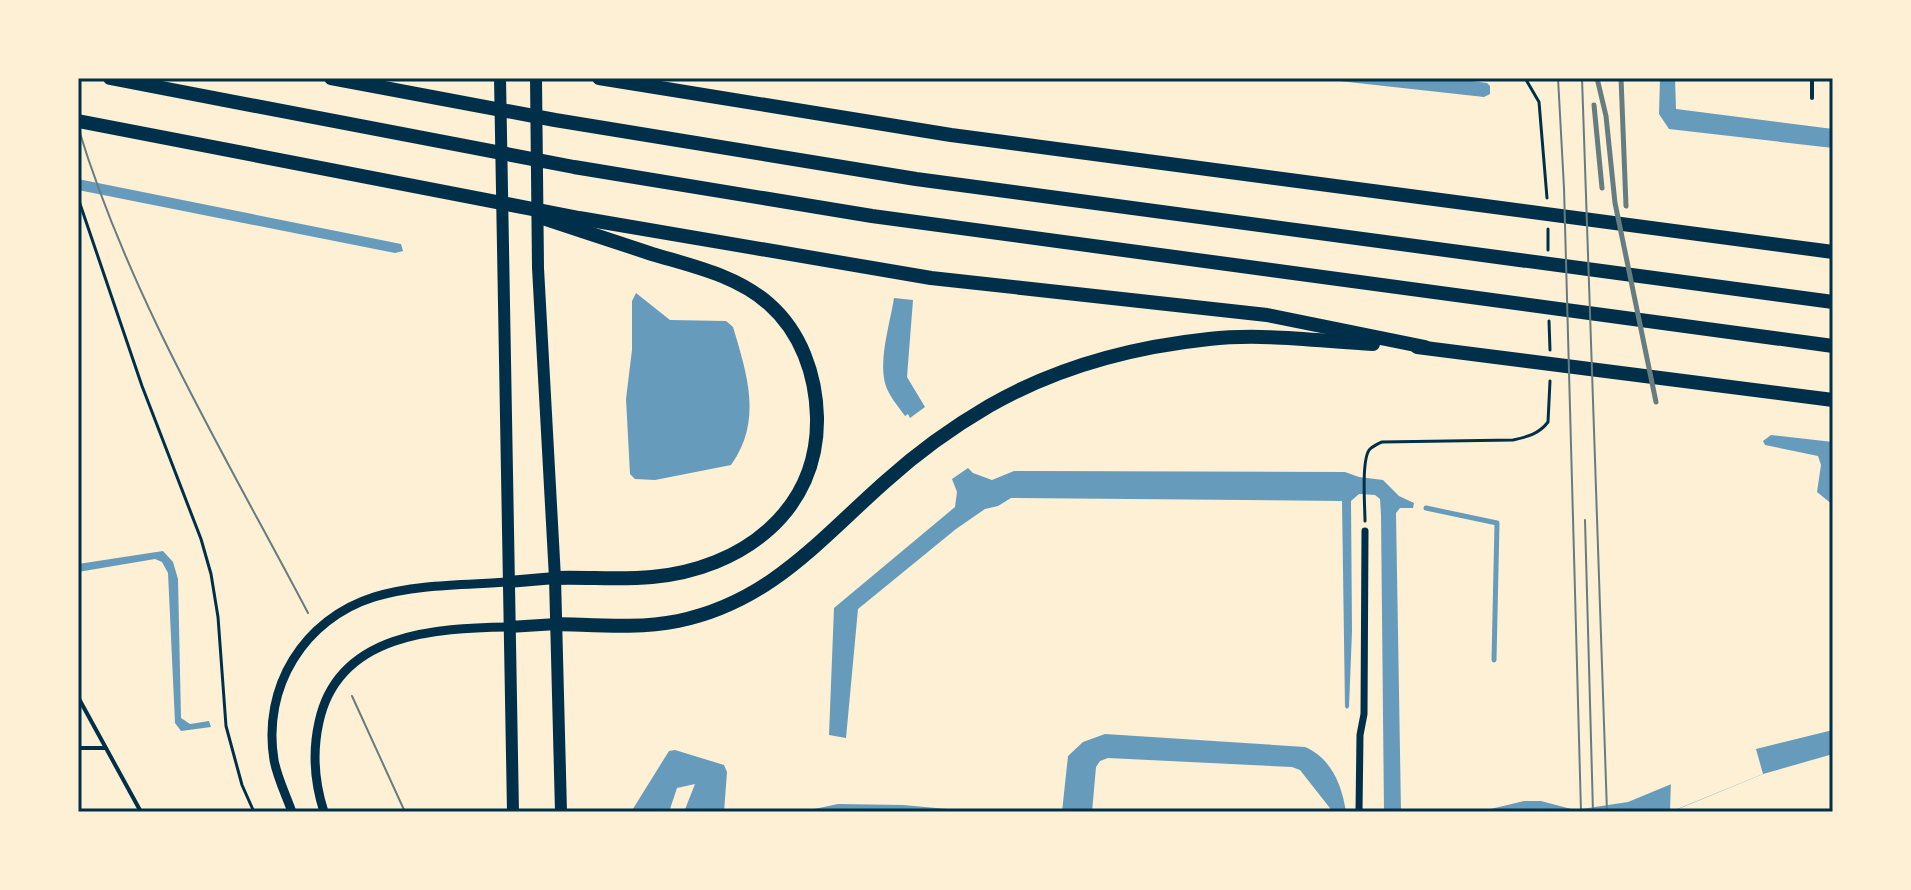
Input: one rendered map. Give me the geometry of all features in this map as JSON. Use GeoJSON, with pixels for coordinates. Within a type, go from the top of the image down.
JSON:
{"type":"FeatureCollection","features":[{"type":"Feature","properties":{"kind":"highway"},"geometry":{"type":"LineString","coordinates":[[110,78],[559,165],[872,216],[1833,346]]}},
{"type":"Feature","properties":{"kind":"highway"},"geometry":{"type":"LineString","coordinates":[[331,78],[555,120],[916,179],[1833,302]]}},
{"type":"Feature","properties":{"kind":"highway"},"geometry":{"type":"LineString","coordinates":[[599,78],[966,137],[1833,252]]}},
{"type":"Feature","properties":{"kind":"highway"},"geometry":{"type":"LineString","coordinates":[[78,121],[485,200],[931,278],[1267,315],[1425,347],[1833,400]]}},
{"type":"Feature","properties":{"kind":"highway"},"geometry":{"type":"LineString","coordinates":[[485,200],[695,266],[734,282],[768,303],[783,319],[804,352],[814,383],[817,427],[812,466],[790,509],[772,528],[730,554],[672,574],[555,578]]}},
{"type":"Feature","properties":{"kind":"highway"},"geometry":{"type":"LineString","coordinates":[[557,624],[654,624],[704,614],[743,600],[803,559],[886,480],[944,436],[1019,391],[1084,364],[1144,349],[1210,339],[1269,338],[1425,347]]}},
{"type":"Feature","properties":{"kind":"main road"},"geometry":{"type":"LineString","coordinates":[[500,78],[513,812]]}},
{"type":"Feature","properties":{"kind":"main road"},"geometry":{"type":"LineString","coordinates":[[536,78],[538,268],[557,624],[561,812]]}},
{"type":"Feature","properties":{"kind":"main road"},"geometry":{"type":"LineString","coordinates":[[508,582],[555,578]]}},
{"type":"Feature","properties":{"kind":"main road"},"geometry":{"type":"LineString","coordinates":[[509,627],[557,624]]}},
{"type":"Feature","properties":{"kind":"street"},"geometry":{"type":"LineString","coordinates":[[1359,812],[1360,735],[1364,714],[1365,531]]}},
{"type":"Feature","properties":{"kind":"street"},"geometry":{"type":"LineString","coordinates":[[292,812],[274,760],[272,731],[275,700],[284,672],[301,645],[322,624],[372,597],[405,590],[508,582]]}},
{"type":"Feature","properties":{"kind":"street"},"geometry":{"type":"LineString","coordinates":[[324,812],[314,765],[314,741],[327,697],[354,662],[371,650],[417,635],[446,630],[509,627]]}},
{"type":"Feature","properties":{"kind":"lane"},"geometry":{"type":"LineString","coordinates":[[1812,78],[1812,98]]}},
{"type":"Feature","properties":{"kind":"lane"},"geometry":{"type":"LineString","coordinates":[[78,697],[141,812]]}},
{"type":"Feature","properties":{"kind":"lane"},"geometry":{"type":"LineString","coordinates":[[78,748],[105,748]]}},
{"type":"Feature","properties":{"kind":"path"},"geometry":{"type":"LineString","coordinates":[[1525,78],[1539,102],[1547,171]]}},
{"type":"Feature","properties":{"kind":"path"},"geometry":{"type":"LineString","coordinates":[[78,198],[142,386],[201,539],[218,617],[226,726],[242,785],[254,812]]}},
{"type":"Feature","properties":{"kind":"path"},"geometry":{"type":"LineString","coordinates":[[1365,531],[1367,452],[1382,442],[1513,440],[1538,432],[1548,422],[1551,413]]}},
{"type":"Feature","properties":{"kind":"water"},"geometry":{"type":"Polygon","coordinates":[[[1312,78],[1449,78],[1487,83],[1490,94],[1484,97],[1312,78]]]}},
{"type":"Feature","properties":{"kind":"water"},"geometry":{"type":"Polygon","coordinates":[[[1660,78],[1675,78],[1676,109],[1833,129],[1833,148],[1669,129],[1659,114],[1660,78]]]}},
{"type":"Feature","properties":{"kind":"water"},"geometry":{"type":"Polygon","coordinates":[[[78,179],[401,244],[403,251],[395,253],[78,190],[78,179]]]}},
{"type":"Feature","properties":{"kind":"water"},"geometry":{"type":"Polygon","coordinates":[[[636,293],[670,320],[726,321],[733,327],[747,380],[749,414],[741,448],[731,465],[655,480],[635,479],[630,474],[626,399],[632,350],[632,301],[636,293]]]}},
{"type":"Feature","properties":{"kind":"water"},"geometry":{"type":"Polygon","coordinates":[[[894,298],[913,300],[907,377],[925,407],[910,418],[908,414],[905,416],[885,383],[884,352],[894,298]]]}},
{"type":"Feature","properties":{"kind":"water"},"geometry":{"type":"Polygon","coordinates":[[[1771,435],[1833,442],[1833,505],[1817,492],[1821,465],[1818,456],[1765,445],[1763,441],[1771,435]]]}},
{"type":"Feature","properties":{"kind":"water"},"geometry":{"type":"Polygon","coordinates":[[[968,468],[992,480],[1014,471],[1345,472],[1383,480],[1399,496],[1414,503],[1413,508],[1400,508],[1396,513],[1401,812],[1384,812],[1381,515],[1380,499],[1375,495],[1359,494],[1351,501],[1352,631],[1347,709],[1342,501],[1011,498],[985,509],[956,529],[858,609],[846,738],[829,735],[834,608],[955,507],[957,492],[952,479],[968,468]]]}},
{"type":"Feature","properties":{"kind":"water"},"geometry":{"type":"Polygon","coordinates":[[[163,551],[173,562],[178,579],[181,718],[190,724],[209,721],[211,727],[181,731],[175,723],[168,573],[162,562],[155,559],[78,572],[78,564],[163,551]]]}},
{"type":"Feature","properties":{"kind":"water"},"geometry":{"type":"Polygon","coordinates":[[[1833,730],[1833,754],[1763,774],[1671,812],[1478,812],[1524,801],[1541,801],[1575,810],[1628,802],[1756,749],[1833,730]]]}},
{"type":"Feature","properties":{"kind":"water"},"geometry":{"type":"Polygon","coordinates":[[[1105,734],[1305,747],[1322,758],[1334,774],[1346,812],[1333,812],[1300,770],[1292,767],[1108,758],[1096,767],[1092,812],[1062,812],[1068,756],[1083,742],[1105,734]]]}},
{"type":"Feature","properties":{"kind":"water"},"geometry":{"type":"Polygon","coordinates":[[[675,750],[724,765],[727,772],[724,812],[684,812],[695,784],[677,788],[669,812],[631,812],[669,751],[675,750]]]}},
{"type":"Feature","properties":{"kind":"water"},"geometry":{"type":"Polygon","coordinates":[[[838,804],[903,805],[980,812],[800,812],[838,804]]]}},
{"type":"Feature","properties":{"kind":"pier"},"geometry":{"type":"Polygon","coordinates":[[[1756,749],[1763,774],[1670,812],[1671,779],[1733,754],[1756,749]]]}},
{"type":"Feature","properties":{"kind":"waterway"},"geometry":{"type":"LineString","coordinates":[[1426,508],[1497,523],[1494,660]]}},
{"type":"Feature","properties":{"kind":"tram line"},"geometry":{"type":"LineString","coordinates":[[1558,78],[1564,188],[1581,812]]}},
{"type":"Feature","properties":{"kind":"tram line"},"geometry":{"type":"LineString","coordinates":[[1582,78],[1607,812]]}},
{"type":"Feature","properties":{"kind":"tram line"},"geometry":{"type":"LineString","coordinates":[[78,127],[99,190],[152,314],[212,435],[308,613]]}},
{"type":"Feature","properties":{"kind":"tram line"},"geometry":{"type":"LineString","coordinates":[[1585,520],[1593,812]]}},
{"type":"Feature","properties":{"kind":"tram line"},"geometry":{"type":"LineString","coordinates":[[352,696],[405,812]]}},
{"type":"Feature","properties":{"kind":"railway"},"geometry":{"type":"LineString","coordinates":[[1597,78],[1606,116],[1615,203],[1656,402]]}},
{"type":"Feature","properties":{"kind":"railway"},"geometry":{"type":"LineString","coordinates":[[1621,78],[1626,206]]}},
{"type":"Feature","properties":{"kind":"railway"},"geometry":{"type":"LineString","coordinates":[[1594,105],[1602,188]]}}]}
